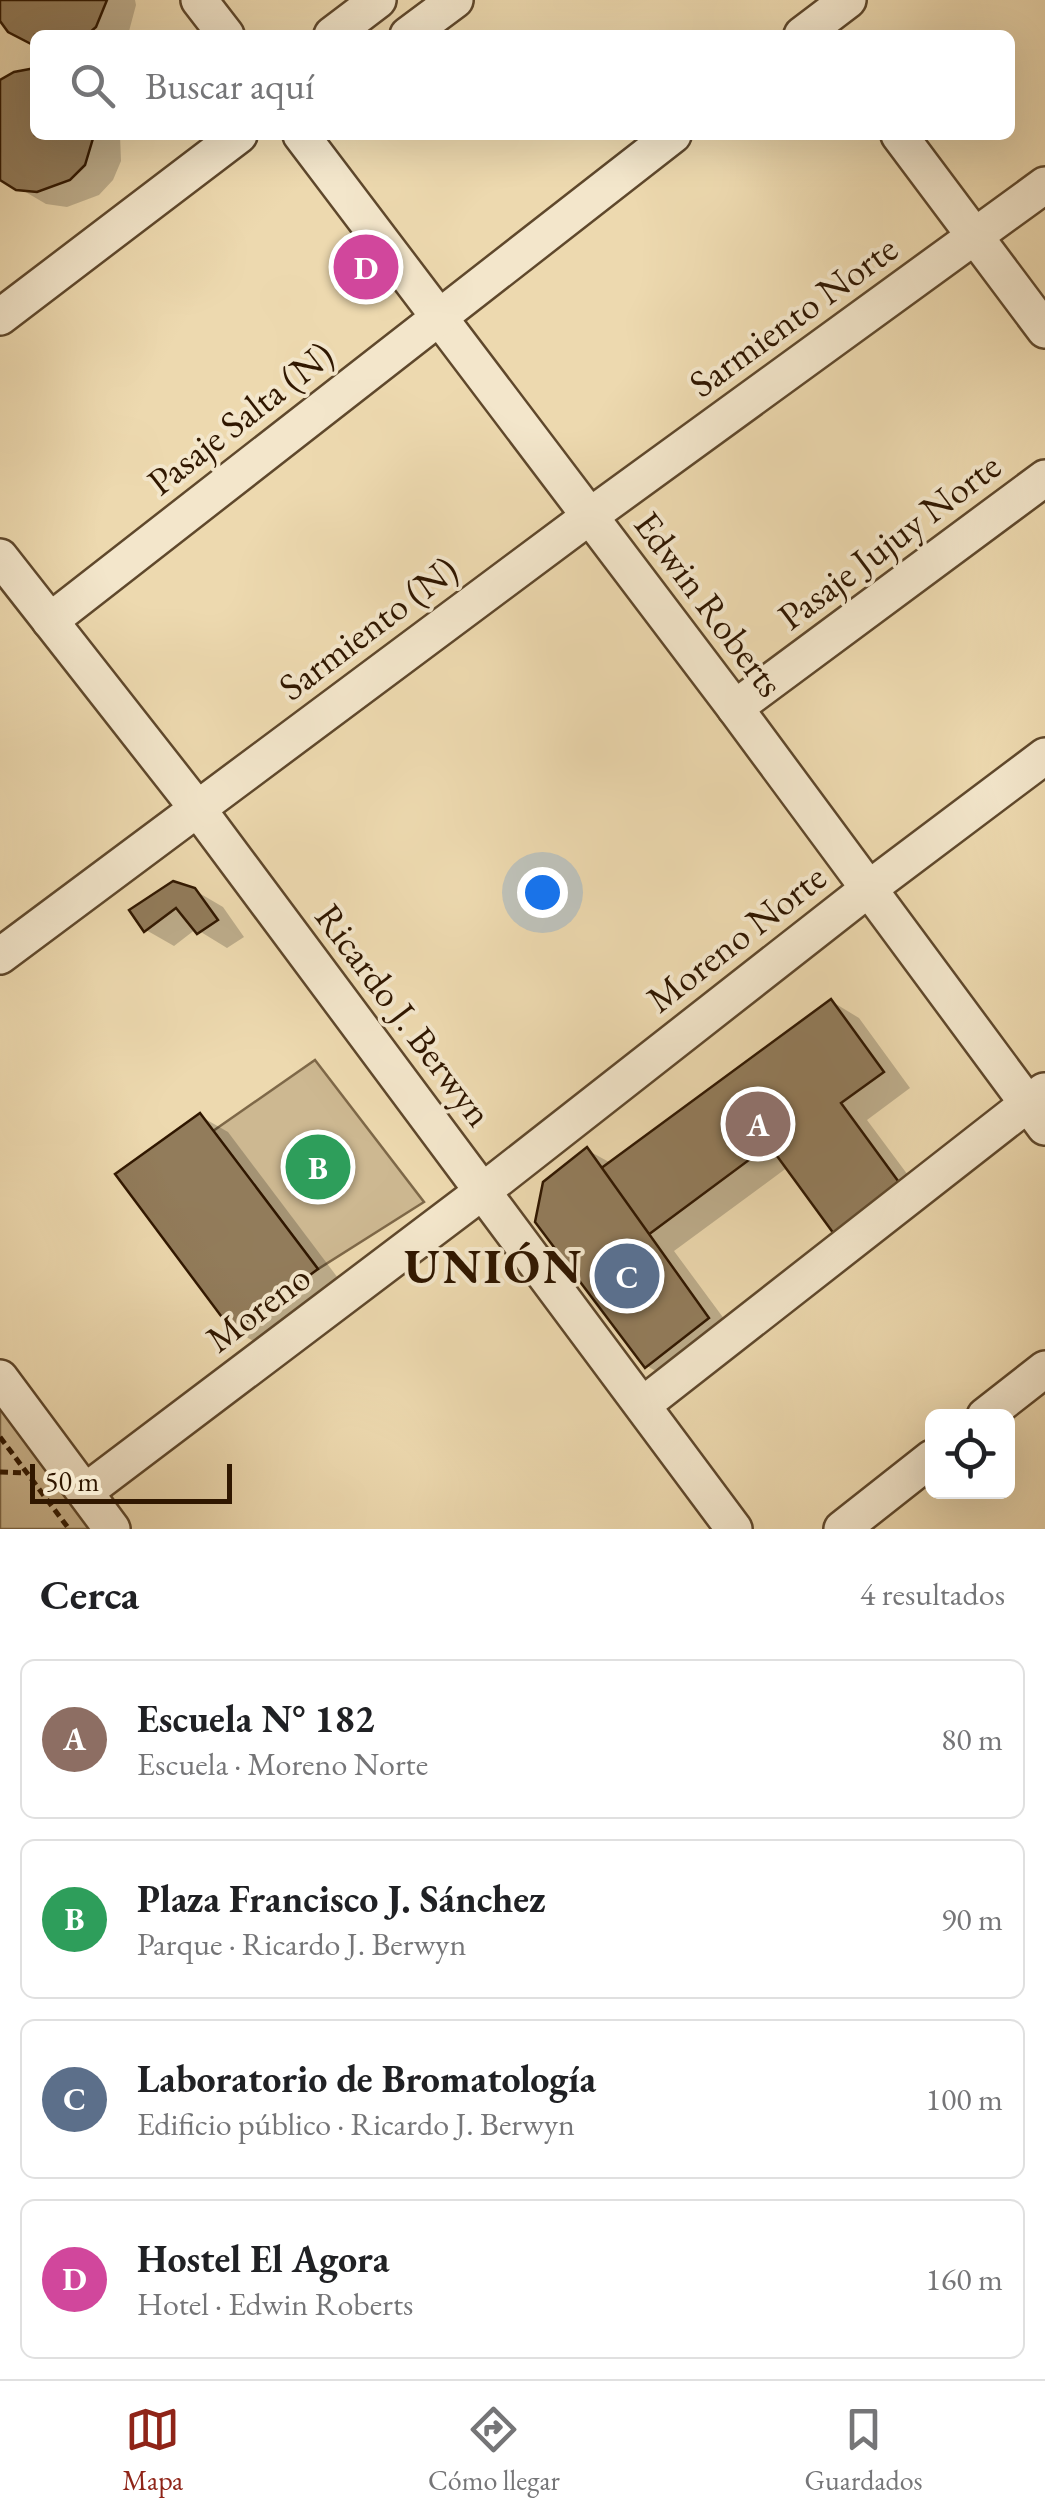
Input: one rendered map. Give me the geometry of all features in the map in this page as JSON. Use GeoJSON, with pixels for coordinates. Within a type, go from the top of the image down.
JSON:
{"type":"FeatureCollection","features":[{"type":"Feature","properties":{"kind":"street"},"geometry":{"type":"LineString","coordinates":[[199,0],[222,30]]}},
{"type":"Feature","properties":{"kind":"street"},"geometry":{"type":"LineString","coordinates":[[339,30],[378,0]]}},
{"type":"Feature","properties":{"kind":"street"},"geometry":{"type":"LineString","coordinates":[[415,30],[455,0]]}},
{"type":"Feature","properties":{"kind":"street"},"geometry":{"type":"LineString","coordinates":[[810,23],[848,0]]}},
{"type":"Feature","properties":{"kind":"street"},"geometry":{"type":"LineString","coordinates":[[5,300],[232,140]]}},
{"type":"Feature","properties":{"kind":"street","name":"Edwin Roberts"},"geometry":{"type":"LineString","coordinates":[[305,140],[735,708],[867,890],[1039,1107]]}},
{"type":"Feature","properties":{"kind":"street","name":"Pasaje Salta (N)"},"geometry":{"type":"LineString","coordinates":[[50,621],[667,140]]}},
{"type":"Feature","properties":{"kind":"street"},"geometry":{"type":"LineString","coordinates":[[903,140],[1045,330]]}},
{"type":"Feature","properties":{"kind":"street","name":"Sarmiento Norte"},"geometry":{"type":"LineString","coordinates":[[590,516],[1045,185]]}},
{"type":"Feature","properties":{"kind":"street","name":"Pasaje Jujuy Norte"},"geometry":{"type":"LineString","coordinates":[[735,708],[1045,478]]}},
{"type":"Feature","properties":{"kind":"street","name":"Sarmiento (N)"},"geometry":{"type":"LineString","coordinates":[[0,956],[590,516]]}},
{"type":"Feature","properties":{"kind":"street","name":"Ricardo J. Berwyn"},"geometry":{"type":"LineString","coordinates":[[0,557],[197,808],[734,1529]]}},
{"type":"Feature","properties":{"kind":"street","name":"Moreno Norte"},"geometry":{"type":"LineString","coordinates":[[483,1191],[1045,756]]}},
{"type":"Feature","properties":{"kind":"street"},"geometry":{"type":"LineString","coordinates":[[644,1404],[1039,1107]]}},
{"type":"Feature","properties":{"kind":"street","name":"Moreno"},"geometry":{"type":"LineString","coordinates":[[85,1492],[483,1191]]}},
{"type":"Feature","properties":{"kind":"street"},"geometry":{"type":"LineString","coordinates":[[994,1409],[1045,1369]]}},
{"type":"Feature","properties":{"kind":"street"},"geometry":{"type":"LineString","coordinates":[[0,1378],[112,1529]]}},
{"type":"Feature","properties":{"kind":"street"},"geometry":{"type":"LineString","coordinates":[[842,1529],[925,1464]]}},
{"type":"Feature","properties":{"kind":"path"},"geometry":{"type":"LineString","coordinates":[[0,1437],[69,1529]]}},
{"type":"Feature","properties":{"kind":"path"},"geometry":{"type":"LineString","coordinates":[[0,1472],[26,1473]]}},
{"type":"Feature","properties":{"kind":"path"},"geometry":{"type":"LineString","coordinates":[[53,1529],[63,1521]]}},
{"type":"Feature","properties":{"kind":"shaded area"},"geometry":{"type":"Polygon","coordinates":[[[315,1060],[424,1202],[318,1269],[213,1131],[315,1060]]]}},
{"type":"Feature","properties":{"kind":"shaded area"},"geometry":{"type":"Polygon","coordinates":[[[0,1402],[102,1529],[0,1529],[0,1402]]]}},
{"type":"Feature","properties":{"kind":"building"},"geometry":{"type":"Polygon","coordinates":[[[0,0],[107,0],[93,30],[30,30],[30,43],[8,32],[0,21],[0,0]]]}},
{"type":"Feature","properties":{"kind":"building"},"geometry":{"type":"Polygon","coordinates":[[[30,69],[30,140],[92,140],[85,165],[70,180],[37,192],[16,190],[0,180],[0,80],[30,69]]]}},
{"type":"Feature","properties":{"kind":"building"},"geometry":{"type":"Polygon","coordinates":[[[173,881],[195,888],[218,920],[197,934],[176,908],[144,932],[129,910],[173,881]]]}},
{"type":"Feature","properties":{"kind":"building"},"geometry":{"type":"Polygon","coordinates":[[[831,999],[884,1072],[841,1103],[901,1185],[834,1234],[769,1145],[648,1235],[600,1169],[831,999]]]}},
{"type":"Feature","properties":{"kind":"building"},"geometry":{"type":"Polygon","coordinates":[[[200,1113],[318,1269],[233,1332],[115,1174],[200,1113]]]}},
{"type":"Feature","properties":{"kind":"building"},"geometry":{"type":"Polygon","coordinates":[[[587,1147],[709,1318],[645,1368],[535,1222],[543,1182],[587,1147]]]}},
{"type":"Feature","properties":{"kind":"place","name":"Hostel El Agora"},"geometry":{"type":"Point","coordinates":[366,267]}},
{"type":"Feature","properties":{"kind":"place","name":"Escuela N° 182"},"geometry":{"type":"Point","coordinates":[758,1124]}},
{"type":"Feature","properties":{"kind":"place","name":"Plaza Francisco J. Sánchez"},"geometry":{"type":"Point","coordinates":[318,1167]}},
{"type":"Feature","properties":{"kind":"place","name":"Laboratorio de Bromatología"},"geometry":{"type":"Point","coordinates":[627,1276]}},
{"type":"Feature","properties":{"kind":"district","name":"UNIÓN"},"geometry":{"type":"Point","coordinates":[494,1266]}}]}
